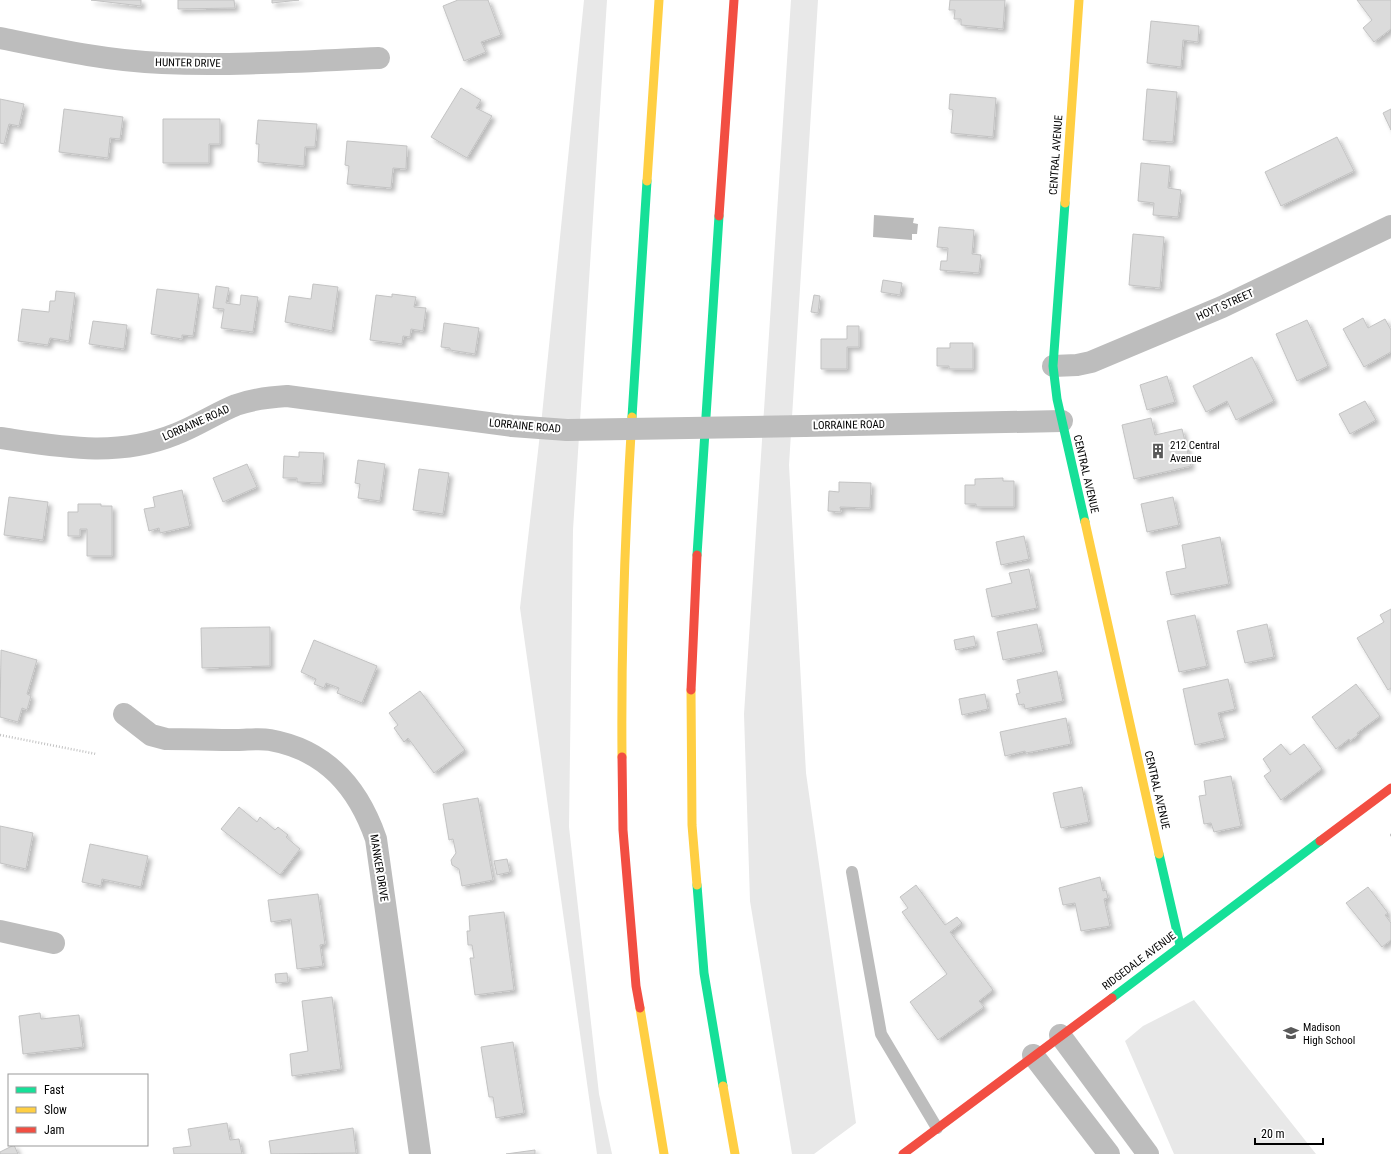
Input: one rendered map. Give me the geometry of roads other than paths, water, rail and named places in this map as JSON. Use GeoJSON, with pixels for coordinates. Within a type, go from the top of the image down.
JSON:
{"type":"FeatureCollection","features":[{"type":"Feature","properties":{"kind":"main road"},"geometry":{"type":"LineString","coordinates":[[659,0],[626,513],[621,680],[623,830],[636,986],[664,1154]]}},
{"type":"Feature","properties":{"kind":"main road"},"geometry":{"type":"LineString","coordinates":[[734,0],[699,512],[691,675],[692,824],[704,973],[728,1119],[736,1154]]}},
{"type":"Feature","properties":{"kind":"main road","name":"CENTRAL AVENUE"},"geometry":{"type":"LineString","coordinates":[[1079,0],[1053,366],[1057,399],[1180,945]]}},
{"type":"Feature","properties":{"kind":"main road","name":"RIDGEDALE AVENUE"},"geometry":{"type":"LineString","coordinates":[[903,1154],[1180,945],[1390,790]]}},
{"type":"Feature","properties":{"kind":"street","name":"HUNTER DRIVE"},"geometry":{"type":"LineString","coordinates":[[0,38],[95,57],[161,63],[223,64],[379,58]]}},
{"type":"Feature","properties":{"kind":"street","name":"HOYT STREET"},"geometry":{"type":"LineString","coordinates":[[1053,366],[1077,365],[1091,362],[1222,307],[1391,226]]}},
{"type":"Feature","properties":{"kind":"street","name":"LORRAINE ROAD"},"geometry":{"type":"LineString","coordinates":[[0,438],[86,450],[116,449],[147,444],[176,434],[236,405],[261,398],[287,396],[512,426],[567,430],[1062,421]]}},
{"type":"Feature","properties":{"kind":"street","name":"MANKER DRIVE"},"geometry":{"type":"LineString","coordinates":[[124,714],[152,735],[166,739],[269,740],[294,746],[322,761],[337,773],[354,792],[368,814],[376,839],[420,1154]]}},
{"type":"Feature","properties":{"kind":"street"},"geometry":{"type":"LineString","coordinates":[[0,931],[54,944]]}},
{"type":"Feature","properties":{"kind":"street"},"geometry":{"type":"LineString","coordinates":[[1060,1035],[1148,1154]]}},
{"type":"Feature","properties":{"kind":"street"},"geometry":{"type":"LineString","coordinates":[[1034,1055],[1109,1154]]}},
{"type":"Feature","properties":{"kind":"lane"},"geometry":{"type":"LineString","coordinates":[[852,872],[881,1034],[937,1128]]}},
{"type":"Feature","properties":{"kind":"lane"},"geometry":{"type":"LineString","coordinates":[[915,1145],[923,1154]]}},
{"type":"Feature","properties":{"kind":"place","name":"212 Central Avenue"},"geometry":{"type":"Point","coordinates":[1158,451]}},
{"type":"Feature","properties":{"kind":"place","name":"Madison High School"},"geometry":{"type":"Point","coordinates":[1291,1033]}}]}
